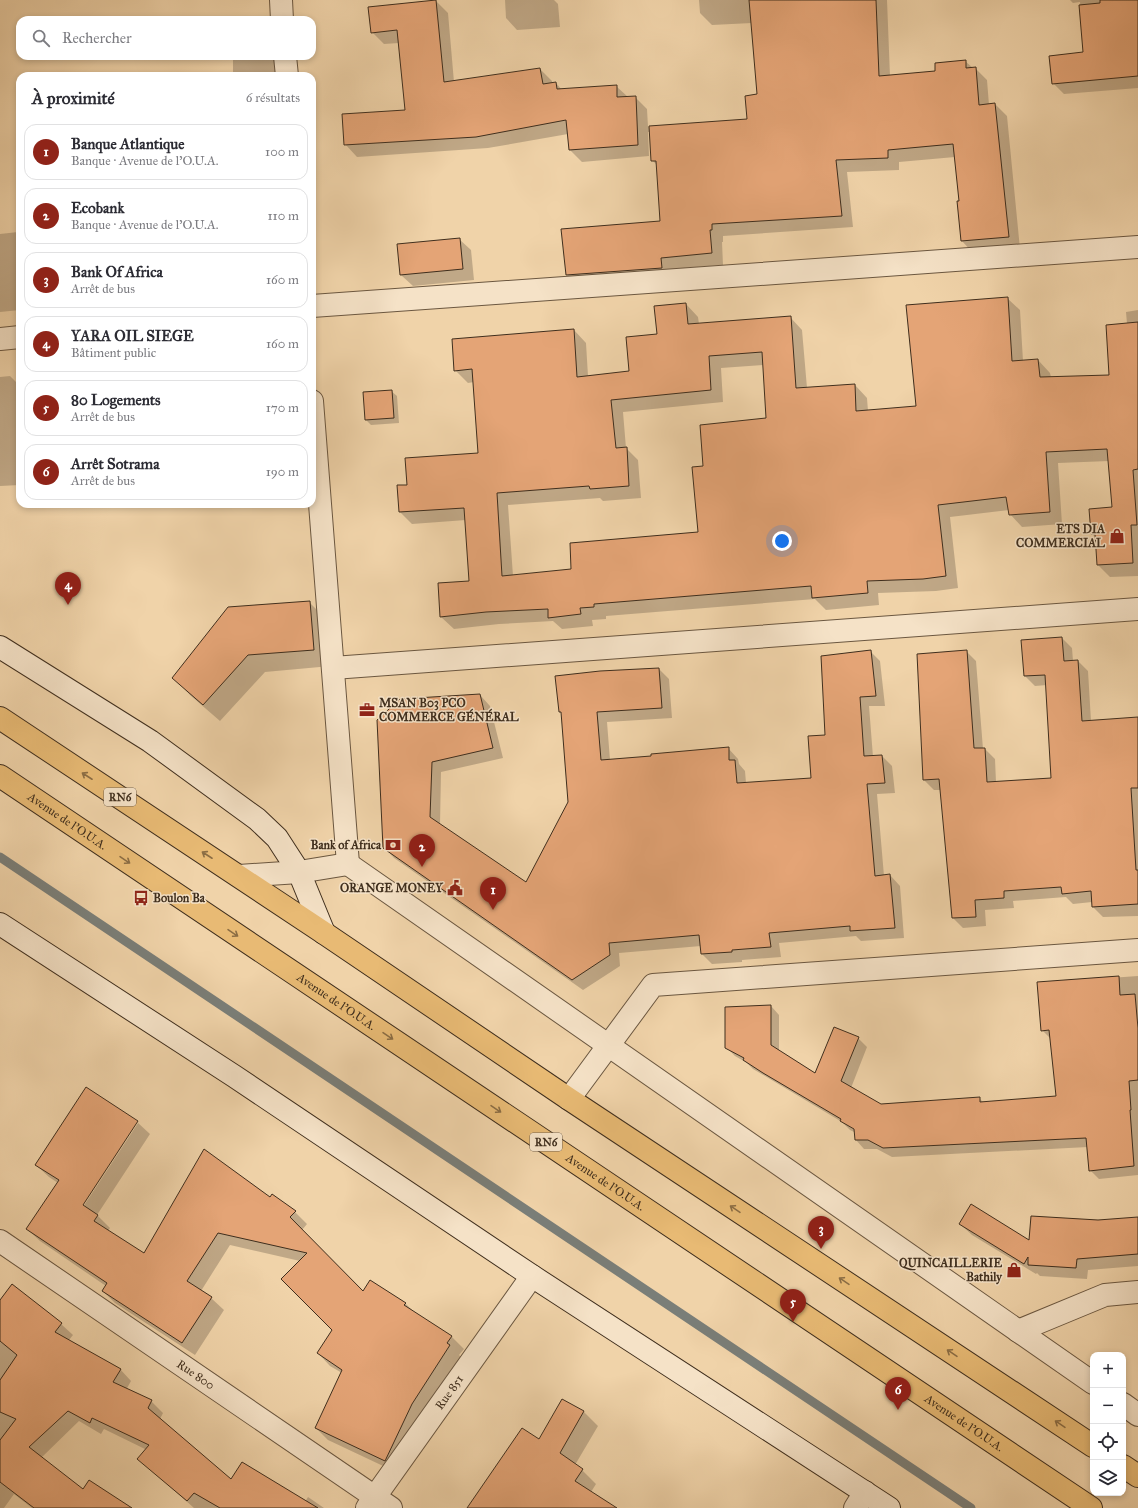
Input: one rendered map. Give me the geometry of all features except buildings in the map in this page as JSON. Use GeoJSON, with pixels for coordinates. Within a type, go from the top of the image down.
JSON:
{"type":"FeatureCollection","features":[{"type":"Feature","properties":{"kind":"highway","name":"RN6"},"geometry":{"type":"LineString","coordinates":[[0,718],[324,933],[568,1099],[1090,1444]]}},
{"type":"Feature","properties":{"kind":"highway","name":"Avenue de l'O.U.A."},"geometry":{"type":"LineString","coordinates":[[0,776],[1091,1508]]}},
{"type":"Feature","properties":{"kind":"highway"},"geometry":{"type":"LineString","coordinates":[[1126,1468],[1138,1476]]}},
{"type":"Feature","properties":{"kind":"street"},"geometry":{"type":"LineString","coordinates":[[281,0],[282,16]]}},
{"type":"Feature","properties":{"kind":"street"},"geometry":{"type":"LineString","coordinates":[[285,60],[287,72]]}},
{"type":"Feature","properties":{"kind":"street"},"geometry":{"type":"LineString","coordinates":[[316,306],[1138,247]]}},
{"type":"Feature","properties":{"kind":"street"},"geometry":{"type":"LineString","coordinates":[[0,339],[16,337]]}},
{"type":"Feature","properties":{"kind":"street"},"geometry":{"type":"LineString","coordinates":[[316,452],[348,864]]}},
{"type":"Feature","properties":{"kind":"street"},"geometry":{"type":"LineString","coordinates":[[333,668],[1138,609]]}},
{"type":"Feature","properties":{"kind":"street"},"geometry":{"type":"LineString","coordinates":[[0,647],[150,741],[251,815],[276,838],[299,872],[324,933]]}},
{"type":"Feature","properties":{"kind":"street"},"geometry":{"type":"LineString","coordinates":[[239,876],[299,872],[348,864],[1090,1381]]}},
{"type":"Feature","properties":{"kind":"street"},"geometry":{"type":"LineString","coordinates":[[0,924],[234,1076],[532,1276],[860,1500],[889,1508]]}},
{"type":"Feature","properties":{"kind":"street"},"geometry":{"type":"LineString","coordinates":[[568,1099],[653,985],[1138,950]]}},
{"type":"Feature","properties":{"kind":"street","name":"Rue 800"},"geometry":{"type":"LineString","coordinates":[[0,1241],[377,1504]]}},
{"type":"Feature","properties":{"kind":"street","name":"Rue 851"},"geometry":{"type":"LineString","coordinates":[[377,1504],[532,1276]]}},
{"type":"Feature","properties":{"kind":"street"},"geometry":{"type":"LineString","coordinates":[[1018,1331],[1105,1295],[1138,1292]]}},
{"type":"Feature","properties":{"kind":"street"},"geometry":{"type":"LineString","coordinates":[[1126,1406],[1138,1414]]}},
{"type":"Feature","properties":{"kind":"waterway"},"geometry":{"type":"LineString","coordinates":[[0,857],[971,1508]]}},
{"type":"Feature","properties":{"kind":"place","name":"ETS DIA COMMERCIAL"},"geometry":{"type":"Point","coordinates":[1117,536]}},
{"type":"Feature","properties":{"kind":"place","name":"YARA OIL SIEGE"},"geometry":{"type":"Point","coordinates":[68,605]}},
{"type":"Feature","properties":{"kind":"place","name":"MSAN B03 PCO COMMERCE GÉNÉRAL"},"geometry":{"type":"Point","coordinates":[367,710]}},
{"type":"Feature","properties":{"kind":"place","name":"Bank of Africa"},"geometry":{"type":"Point","coordinates":[393,845]}},
{"type":"Feature","properties":{"kind":"place","name":"Ecobank"},"geometry":{"type":"Point","coordinates":[422,867]}},
{"type":"Feature","properties":{"kind":"place","name":"ORANGE MONEY"},"geometry":{"type":"Point","coordinates":[455,888]}},
{"type":"Feature","properties":{"kind":"place","name":"Boulon Ba"},"geometry":{"type":"Point","coordinates":[141,898]}},
{"type":"Feature","properties":{"kind":"place","name":"Banque Atlantique"},"geometry":{"type":"Point","coordinates":[493,910]}},
{"type":"Feature","properties":{"kind":"place","name":"Bank Of Africa"},"geometry":{"type":"Point","coordinates":[821,1249]}},
{"type":"Feature","properties":{"kind":"place","name":"QUINCAILLERIE Bathily"},"geometry":{"type":"Point","coordinates":[1014,1270]}},
{"type":"Feature","properties":{"kind":"place","name":"80 Logements"},"geometry":{"type":"Point","coordinates":[793,1322]}},
{"type":"Feature","properties":{"kind":"place","name":"Arrêt Sotrama"},"geometry":{"type":"Point","coordinates":[898,1410]}}]}
